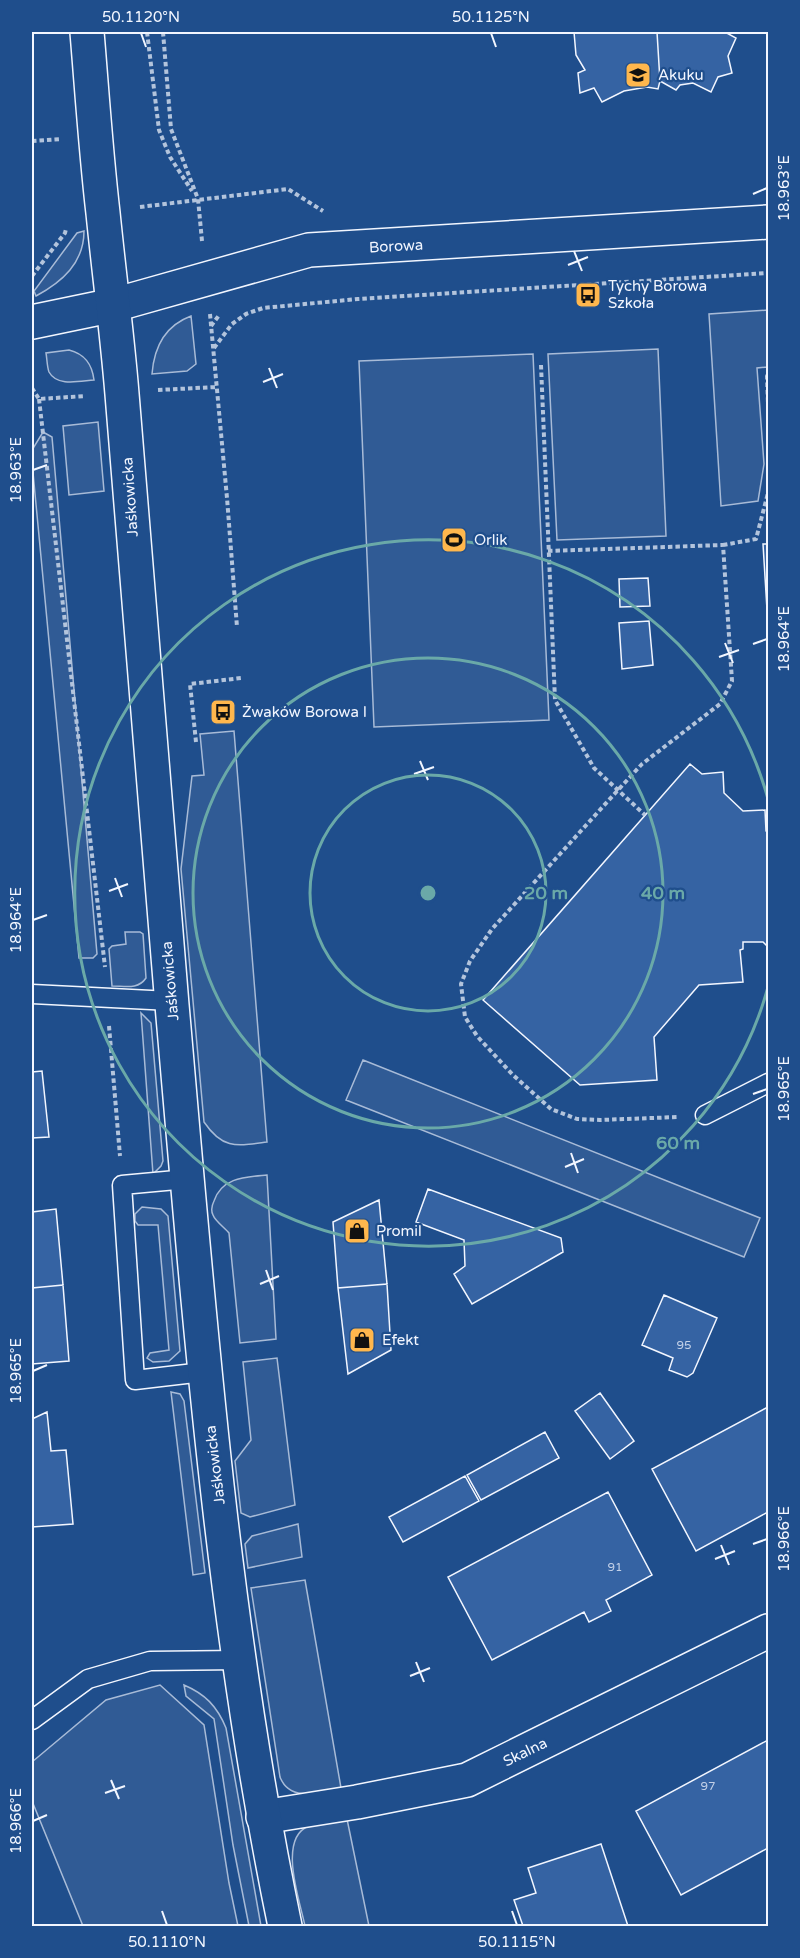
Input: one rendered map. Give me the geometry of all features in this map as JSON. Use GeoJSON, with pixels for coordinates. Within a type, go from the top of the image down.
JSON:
{"type":"FeatureCollection","features":[{"type":"Feature","properties":{"kind":"street","name":"Jaśkowicka"},"geometry":{"type":"LineString","coordinates":[[87,32],[103,213],[114,305],[203,1372],[240,1660],[263,1817],[285,1926]]}},
{"type":"Feature","properties":{"kind":"street","name":"Borowa"},"geometry":{"type":"LineString","coordinates":[[32,322],[114,305],[309,250],[768,222]]}},
{"type":"Feature","properties":{"kind":"street","name":"Skalna"},"geometry":{"type":"LineString","coordinates":[[263,1817],[357,1802],[467,1780],[768,1630]]}},
{"type":"Feature","properties":{"kind":"lane"},"geometry":{"type":"LineString","coordinates":[[32,994],[171,1001]]}},
{"type":"Feature","properties":{"kind":"lane"},"geometry":{"type":"LineString","coordinates":[[705,1115],[768,1083]]}},
{"type":"Feature","properties":{"kind":"lane"},"geometry":{"type":"LineString","coordinates":[[187,1179],[122,1185],[135,1380],[203,1372]]}},
{"type":"Feature","properties":{"kind":"lane"},"geometry":{"type":"LineString","coordinates":[[33,1716],[88,1679],[150,1661],[240,1660]]}},
{"type":"Feature","properties":{"kind":"path"},"geometry":{"type":"LineString","coordinates":[[147,32],[159,130],[170,157],[198,200]]}},
{"type":"Feature","properties":{"kind":"path"},"geometry":{"type":"LineString","coordinates":[[163,32],[171,129],[198,200]]}},
{"type":"Feature","properties":{"kind":"path"},"geometry":{"type":"LineString","coordinates":[[32,141],[64,139]]}},
{"type":"Feature","properties":{"kind":"path"},"geometry":{"type":"LineString","coordinates":[[138,208],[288,189],[325,212]]}},
{"type":"Feature","properties":{"kind":"path"},"geometry":{"type":"LineString","coordinates":[[32,276],[65,233],[66,225]]}},
{"type":"Feature","properties":{"kind":"path"},"geometry":{"type":"LineString","coordinates":[[213,348],[231,324],[246,314],[263,308],[358,299],[768,273]]}},
{"type":"Feature","properties":{"kind":"path"},"geometry":{"type":"LineString","coordinates":[[209,307],[237,627]]}},
{"type":"Feature","properties":{"kind":"path"},"geometry":{"type":"LineString","coordinates":[[541,365],[555,700],[594,768],[645,815]]}},
{"type":"Feature","properties":{"kind":"path"},"geometry":{"type":"LineString","coordinates":[[768,376],[768,403]]}},
{"type":"Feature","properties":{"kind":"path"},"geometry":{"type":"LineString","coordinates":[[32,387],[39,399],[102,932],[122,1185]]}},
{"type":"Feature","properties":{"kind":"path"},"geometry":{"type":"LineString","coordinates":[[153,390],[217,387]]}},
{"type":"Feature","properties":{"kind":"path"},"geometry":{"type":"LineString","coordinates":[[39,399],[86,396]]}},
{"type":"Feature","properties":{"kind":"path"},"geometry":{"type":"LineString","coordinates":[[548,552],[723,545],[756,539],[768,493]]}},
{"type":"Feature","properties":{"kind":"path"},"geometry":{"type":"LineString","coordinates":[[705,1115],[600,1120],[577,1119],[551,1109],[512,1074],[477,1036],[465,1017],[461,984],[470,961],[492,929],[618,790],[642,765],[720,704],[732,681],[723,545]]}},
{"type":"Feature","properties":{"kind":"path"},"geometry":{"type":"LineString","coordinates":[[196,742],[190,684],[241,678]]}},
{"type":"Feature","properties":{"kind":"shaded area"},"geometry":{"type":"Polygon","coordinates":[[[84,231],[76,262],[63,278],[36,296],[34,291],[77,233],[84,231]]]}},
{"type":"Feature","properties":{"kind":"shaded area"},"geometry":{"type":"Polygon","coordinates":[[[768,310],[768,367],[757,368],[764,464],[758,501],[721,506],[709,314],[768,310]]]}},
{"type":"Feature","properties":{"kind":"shaded area"},"geometry":{"type":"Polygon","coordinates":[[[191,316],[196,364],[187,371],[152,374],[155,355],[162,339],[174,326],[191,316]]]}},
{"type":"Feature","properties":{"kind":"shaded area"},"geometry":{"type":"Polygon","coordinates":[[[658,349],[666,536],[557,540],[548,354],[658,349]]]}},
{"type":"Feature","properties":{"kind":"shaded area"},"geometry":{"type":"Polygon","coordinates":[[[69,350],[87,360],[94,380],[69,382],[53,377],[48,370],[46,353],[69,350]]]}},
{"type":"Feature","properties":{"kind":"shaded area","name":"Orlik"},"geometry":{"type":"Polygon","coordinates":[[[533,354],[549,720],[374,727],[359,361],[533,354]]]}},
{"type":"Feature","properties":{"kind":"shaded area"},"geometry":{"type":"Polygon","coordinates":[[[98,422],[104,491],[69,495],[63,426],[98,422]]]}},
{"type":"Feature","properties":{"kind":"shaded area"},"geometry":{"type":"Polygon","coordinates":[[[43,432],[52,437],[97,954],[93,958],[79,958],[32,462],[32,450],[43,432]]]}},
{"type":"Feature","properties":{"kind":"shaded area"},"geometry":{"type":"Polygon","coordinates":[[[234,731],[267,1142],[239,1145],[224,1142],[204,1122],[181,869],[192,776],[204,775],[200,734],[234,731]]]}},
{"type":"Feature","properties":{"kind":"shaded area"},"geometry":{"type":"Polygon","coordinates":[[[125,932],[143,934],[146,978],[135,986],[112,986],[109,949],[112,946],[126,944],[125,932]]]}},
{"type":"Feature","properties":{"kind":"shaded area"},"geometry":{"type":"Polygon","coordinates":[[[141,1013],[151,1023],[163,1161],[153,1174],[141,1013]]]}},
{"type":"Feature","properties":{"kind":"shaded area"},"geometry":{"type":"Polygon","coordinates":[[[363,1060],[760,1218],[744,1257],[346,1100],[363,1060]]]}},
{"type":"Feature","properties":{"kind":"shaded area"},"geometry":{"type":"Polygon","coordinates":[[[267,1175],[276,1339],[240,1343],[229,1233],[214,1217],[212,1206],[218,1193],[229,1183],[243,1178],[267,1175]]]}},
{"type":"Feature","properties":{"kind":"shaded area"},"geometry":{"type":"Polygon","coordinates":[[[142,1207],[161,1209],[168,1216],[180,1351],[169,1361],[153,1362],[147,1358],[150,1353],[169,1350],[158,1225],[138,1225],[135,1221],[135,1214],[142,1207]]]}},
{"type":"Feature","properties":{"kind":"shaded area"},"geometry":{"type":"Polygon","coordinates":[[[277,1358],[295,1505],[250,1517],[241,1513],[235,1461],[251,1440],[243,1362],[277,1358]]]}},
{"type":"Feature","properties":{"kind":"shaded area"},"geometry":{"type":"Polygon","coordinates":[[[171,1392],[180,1394],[184,1401],[205,1573],[193,1575],[171,1392]]]}},
{"type":"Feature","properties":{"kind":"shaded area"},"geometry":{"type":"Polygon","coordinates":[[[298,1524],[302,1557],[248,1568],[245,1544],[252,1536],[298,1524]]]}},
{"type":"Feature","properties":{"kind":"shaded area"},"geometry":{"type":"Polygon","coordinates":[[[305,1580],[341,1788],[306,1794],[291,1790],[280,1777],[251,1588],[305,1580]]]}},
{"type":"Feature","properties":{"kind":"shaded area"},"geometry":{"type":"Polygon","coordinates":[[[160,1685],[204,1725],[238,1926],[83,1926],[32,1801],[32,1762],[106,1700],[160,1685]]]}},
{"type":"Feature","properties":{"kind":"shaded area"},"geometry":{"type":"Polygon","coordinates":[[[184,1685],[198,1692],[210,1702],[219,1713],[226,1728],[261,1926],[249,1926],[233,1845],[214,1719],[186,1696],[184,1685]]]}},
{"type":"Feature","properties":{"kind":"shaded area"},"geometry":{"type":"Polygon","coordinates":[[[347,1819],[369,1926],[305,1926],[293,1871],[294,1843],[299,1833],[309,1826],[347,1819]]]}},
{"type":"Feature","properties":{"kind":"building"},"geometry":{"type":"Polygon","coordinates":[[[574,32],[657,32],[660,81],[658,89],[647,87],[624,91],[602,102],[594,88],[580,93],[578,73],[585,70],[576,55],[574,32]]]}},
{"type":"Feature","properties":{"kind":"building"},"geometry":{"type":"Polygon","coordinates":[[[657,32],[725,32],[736,38],[728,56],[732,73],[718,77],[711,92],[693,83],[680,85],[676,90],[660,81],[657,32]]]}},
{"type":"Feature","properties":{"kind":"building"},"geometry":{"type":"Polygon","coordinates":[[[763,544],[768,544],[768,626],[763,544]]]}},
{"type":"Feature","properties":{"kind":"building"},"geometry":{"type":"Polygon","coordinates":[[[648,578],[650,606],[620,607],[619,579],[648,578]]]}},
{"type":"Feature","properties":{"kind":"building"},"geometry":{"type":"Polygon","coordinates":[[[649,621],[653,665],[622,669],[619,623],[649,621]]]}},
{"type":"Feature","properties":{"kind":"building"},"geometry":{"type":"Polygon","coordinates":[[[690,764],[702,774],[723,772],[724,793],[743,811],[765,810],[768,833],[768,947],[763,942],[743,942],[743,949],[740,950],[743,982],[699,985],[654,1037],[657,1080],[580,1085],[483,1000],[690,764]]]}},
{"type":"Feature","properties":{"kind":"building"},"geometry":{"type":"Polygon","coordinates":[[[42,1071],[49,1137],[32,1138],[32,1072],[42,1071]]]}},
{"type":"Feature","properties":{"kind":"building"},"geometry":{"type":"Polygon","coordinates":[[[428,1189],[561,1238],[563,1252],[472,1304],[454,1274],[465,1266],[464,1240],[416,1222],[428,1189]]]}},
{"type":"Feature","properties":{"kind":"building"},"geometry":{"type":"Polygon","coordinates":[[[379,1200],[387,1284],[338,1288],[333,1222],[379,1200]]]}},
{"type":"Feature","properties":{"kind":"building"},"geometry":{"type":"Polygon","coordinates":[[[56,1209],[63,1285],[32,1288],[32,1212],[56,1209]]]}},
{"type":"Feature","properties":{"kind":"building"},"geometry":{"type":"Polygon","coordinates":[[[387,1284],[391,1350],[348,1374],[338,1288],[387,1284]]]}},
{"type":"Feature","properties":{"kind":"building"},"geometry":{"type":"Polygon","coordinates":[[[63,1285],[69,1361],[32,1364],[32,1288],[63,1285]]]}},
{"type":"Feature","properties":{"kind":"building"},"geometry":{"type":"Polygon","coordinates":[[[664,1295],[717,1318],[693,1373],[687,1377],[669,1370],[673,1358],[642,1345],[664,1295]]]}},
{"type":"Feature","properties":{"kind":"building"},"geometry":{"type":"Polygon","coordinates":[[[600,1393],[634,1441],[610,1459],[575,1411],[600,1393]]]}},
{"type":"Feature","properties":{"kind":"building"},"geometry":{"type":"Polygon","coordinates":[[[768,1407],[768,1512],[696,1551],[652,1469],[768,1407]]]}},
{"type":"Feature","properties":{"kind":"building"},"geometry":{"type":"Polygon","coordinates":[[[47,1412],[51,1451],[66,1450],[73,1524],[32,1527],[32,1419],[47,1412]]]}},
{"type":"Feature","properties":{"kind":"building"},"geometry":{"type":"Polygon","coordinates":[[[545,1432],[559,1458],[481,1500],[467,1475],[545,1432]]]}},
{"type":"Feature","properties":{"kind":"building"},"geometry":{"type":"Polygon","coordinates":[[[465,1476],[479,1501],[403,1542],[389,1517],[465,1476]]]}},
{"type":"Feature","properties":{"kind":"building"},"geometry":{"type":"Polygon","coordinates":[[[608,1492],[652,1575],[606,1600],[611,1611],[589,1622],[584,1612],[492,1660],[448,1577],[608,1492]]]}},
{"type":"Feature","properties":{"kind":"building"},"geometry":{"type":"Polygon","coordinates":[[[768,1740],[768,1848],[681,1895],[636,1811],[768,1740]]]}},
{"type":"Feature","properties":{"kind":"building"},"geometry":{"type":"Polygon","coordinates":[[[601,1844],[628,1926],[523,1926],[514,1900],[536,1893],[528,1868],[601,1844]]]}},
{"type":"Feature","properties":{"kind":"place","name":"Akuku"},"geometry":{"type":"Point","coordinates":[638,75]}},
{"type":"Feature","properties":{"kind":"place","name":"Tychy Borowa Szkoła"},"geometry":{"type":"Point","coordinates":[588,295]}},
{"type":"Feature","properties":{"kind":"place","name":"Orlik"},"geometry":{"type":"Point","coordinates":[454,540]}},
{"type":"Feature","properties":{"kind":"place","name":"Żwaków Borowa I"},"geometry":{"type":"Point","coordinates":[223,712]}},
{"type":"Feature","properties":{"kind":"place","name":"Promil"},"geometry":{"type":"Point","coordinates":[357,1231]}},
{"type":"Feature","properties":{"kind":"place","name":"Efekt"},"geometry":{"type":"Point","coordinates":[362,1340]}}]}
